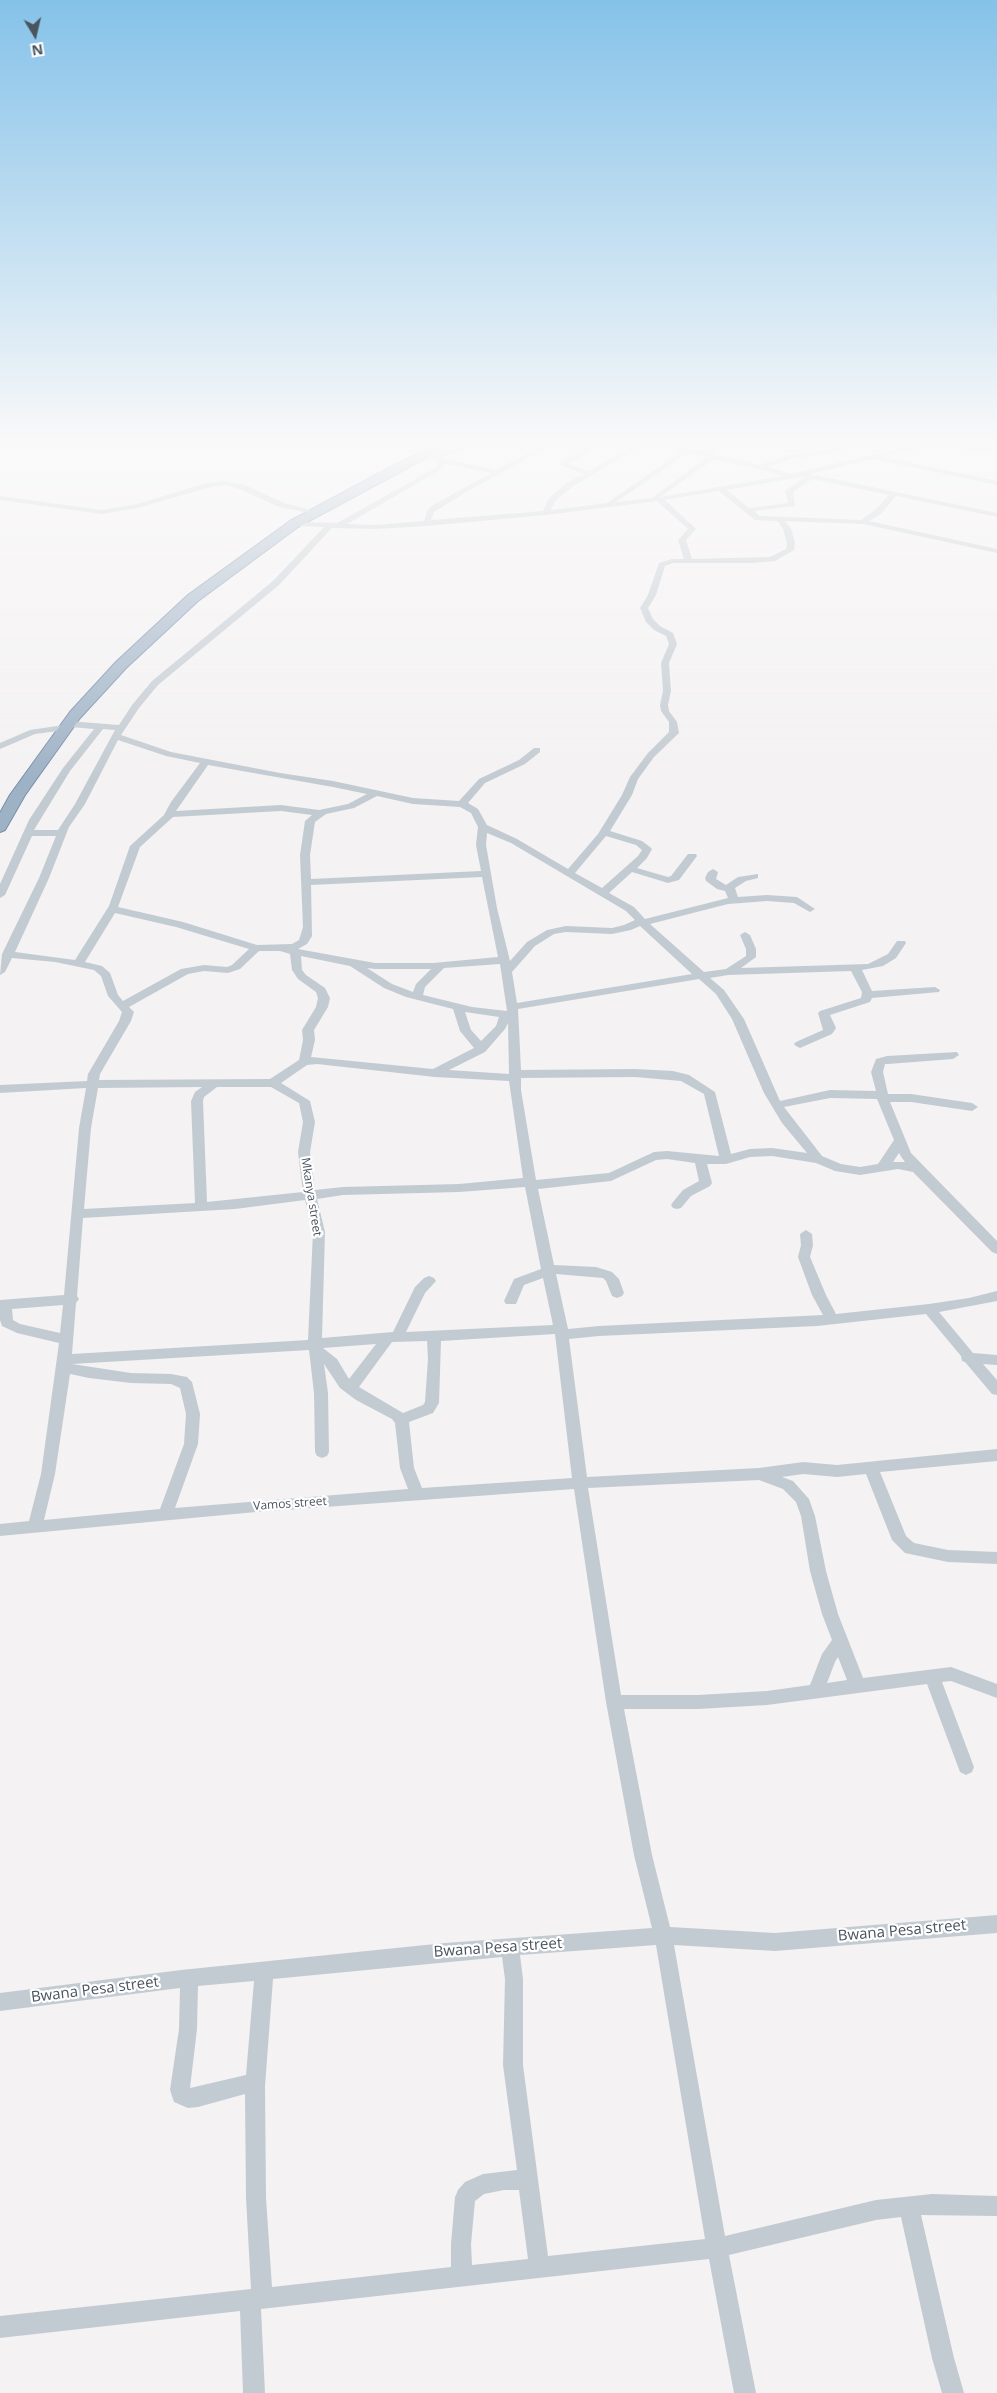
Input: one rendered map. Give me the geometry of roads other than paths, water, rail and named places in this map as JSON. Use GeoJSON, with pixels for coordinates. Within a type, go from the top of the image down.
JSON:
{"type":"FeatureCollection","features":[{"type":"Feature","properties":{"kind":"highway"},"geometry":{"type":"LineString","coordinates":[[0,827],[18,795],[67,726],[121,665],[193,598],[249,557]]}},
{"type":"Feature","properties":{"kind":"street"},"geometry":{"type":"LineString","coordinates":[[0,972],[44,878],[62,833],[119,732],[155,683],[276,583],[303,557]]}},
{"type":"Feature","properties":{"kind":"street"},"geometry":{"type":"LineString","coordinates":[[688,557],[689,561]]}},
{"type":"Feature","properties":{"kind":"street"},"geometry":{"type":"LineString","coordinates":[[570,873],[604,832],[627,795],[633,779],[652,755],[674,733],[673,722],[665,711],[664,705],[667,692],[665,663],[673,644],[670,635],[657,628],[649,620],[644,608],[652,595],[662,565],[672,561],[763,561],[777,557]]}},
{"type":"Feature","properties":{"kind":"street"},"geometry":{"type":"LineString","coordinates":[[0,746],[33,732],[67,726],[100,727],[119,732],[168,754],[413,801],[462,804],[475,811],[483,827],[482,844],[492,908],[506,965],[515,1076],[530,1183],[561,1332],[572,1401],[580,1483],[614,1702],[642,1855],[663,1936],[717,2248],[745,2393]]}},
{"type":"Feature","properties":{"kind":"street"},"geometry":{"type":"LineString","coordinates":[[0,895],[27,833],[66,770],[100,727]]}},
{"type":"Feature","properties":{"kind":"street"},"geometry":{"type":"LineString","coordinates":[[462,804],[482,781],[522,762],[537,750]]}},
{"type":"Feature","properties":{"kind":"street"},"geometry":{"type":"LineString","coordinates":[[78,964],[112,909],[129,866],[134,846],[170,814],[206,761]]}},
{"type":"Feature","properties":{"kind":"street"},"geometry":{"type":"LineString","coordinates":[[170,814],[282,808],[320,813],[350,806],[376,793]]}},
{"type":"Feature","properties":{"kind":"street"},"geometry":{"type":"LineString","coordinates":[[112,909],[179,924],[256,948],[294,947],[303,942],[307,936],[308,882],[305,855],[310,822],[320,813]]}},
{"type":"Feature","properties":{"kind":"street"},"geometry":{"type":"LineString","coordinates":[[483,827],[514,841],[630,909],[720,992],[738,1019],[777,1105],[786,1120],[818,1159]]}},
{"type":"Feature","properties":{"kind":"street"},"geometry":{"type":"LineString","coordinates":[[603,893],[631,869],[646,852],[646,847],[604,832]]}},
{"type":"Feature","properties":{"kind":"street"},"geometry":{"type":"LineString","coordinates":[[27,833],[62,833]]}},
{"type":"Feature","properties":{"kind":"street"},"geometry":{"type":"LineString","coordinates":[[631,869],[660,878],[672,879],[692,856]]}},
{"type":"Feature","properties":{"kind":"street"},"geometry":{"type":"LineString","coordinates":[[713,872],[710,878],[711,881],[729,888],[734,901]]}},
{"type":"Feature","properties":{"kind":"street"},"geometry":{"type":"LineString","coordinates":[[308,882],[364,881],[487,874]]}},
{"type":"Feature","properties":{"kind":"street"},"geometry":{"type":"LineString","coordinates":[[729,888],[735,882],[754,876]]}},
{"type":"Feature","properties":{"kind":"street"},"geometry":{"type":"LineString","coordinates":[[278,948],[375,966],[506,965],[531,944],[551,932],[566,929],[612,931],[642,922],[734,901],[789,898],[797,900],[810,909]]}},
{"type":"Feature","properties":{"kind":"street"},"geometry":{"type":"LineString","coordinates":[[728,972],[751,957],[751,949],[745,936]]}},
{"type":"Feature","properties":{"kind":"street"},"geometry":{"type":"LineString","coordinates":[[353,963],[388,986],[417,997],[458,1007],[511,1012],[630,986],[728,972],[855,968],[879,964],[892,956],[901,943]]}},
{"type":"Feature","properties":{"kind":"street"},"geometry":{"type":"LineString","coordinates":[[122,1006],[185,971],[204,968],[228,970],[236,967],[256,948]]}},
{"type":"Feature","properties":{"kind":"street"},"geometry":{"type":"LineString","coordinates":[[295,952],[297,970],[302,977],[321,990],[324,998],[322,1007],[308,1030],[309,1040],[304,1062]]}},
{"type":"Feature","properties":{"kind":"street"},"geometry":{"type":"LineString","coordinates":[[8,954],[98,968],[106,975],[113,996],[128,1012],[125,1021],[94,1074],[92,1084],[85,1128],[72,1299],[64,1363],[48,1474],[35,1528]]}},
{"type":"Feature","properties":{"kind":"street"},"geometry":{"type":"LineString","coordinates":[[417,997],[420,986],[441,965]]}},
{"type":"Feature","properties":{"kind":"street"},"geometry":{"type":"LineString","coordinates":[[855,968],[868,995]]}},
{"type":"Feature","properties":{"kind":"street"},"geometry":{"type":"LineString","coordinates":[[868,995],[935,990]]}},
{"type":"Feature","properties":{"kind":"street"},"geometry":{"type":"LineString","coordinates":[[800,1044],[828,1032],[830,1028],[824,1013],[866,1000],[868,995]]}},
{"type":"Feature","properties":{"kind":"street"},"geometry":{"type":"LineString","coordinates":[[458,1007],[466,1032],[481,1048]]}},
{"type":"Feature","properties":{"kind":"street"},"geometry":{"type":"LineString","coordinates":[[435,1073],[481,1048],[501,1027],[511,1012]]}},
{"type":"Feature","properties":{"kind":"street"},"geometry":{"type":"LineString","coordinates":[[952,1055],[900,1058],[880,1062],[877,1072],[883,1097],[899,1141],[918,1168],[997,1249]]}},
{"type":"Feature","properties":{"kind":"street"},"geometry":{"type":"LineString","coordinates":[[274,1083],[304,1062],[317,1060],[435,1073],[515,1076],[635,1073],[673,1075],[685,1078],[709,1092],[726,1160]]}},
{"type":"Feature","properties":{"kind":"street"},"geometry":{"type":"LineString","coordinates":[[201,1207],[197,1101],[199,1095],[216,1082]]}},
{"type":"Feature","properties":{"kind":"street","name":"Mkanya street"},"geometry":{"type":"LineString","coordinates":[[0,1089],[92,1084],[274,1083],[304,1101],[309,1122],[304,1152],[319,1232],[316,1346],[321,1393],[322,1452]]}},
{"type":"Feature","properties":{"kind":"street"},"geometry":{"type":"LineString","coordinates":[[777,1105],[830,1094],[910,1098],[972,1107]]}},
{"type":"Feature","properties":{"kind":"street"},"geometry":{"type":"LineString","coordinates":[[883,1166],[894,1152],[899,1141]]}},
{"type":"Feature","properties":{"kind":"street"},"geometry":{"type":"LineString","coordinates":[[78,1214],[235,1205],[384,1188],[459,1188],[611,1177],[654,1156],[726,1160],[750,1153],[772,1152],[818,1159],[839,1168],[860,1171],[898,1165],[918,1168]]}},
{"type":"Feature","properties":{"kind":"street"},"geometry":{"type":"LineString","coordinates":[[677,1204],[686,1192],[706,1183],[700,1160]]}},
{"type":"Feature","properties":{"kind":"street"},"geometry":{"type":"LineString","coordinates":[[806,1234],[807,1245],[804,1257],[819,1295],[832,1319]]}},
{"type":"Feature","properties":{"kind":"street"},"geometry":{"type":"LineString","coordinates":[[511,1301],[519,1282],[549,1270],[596,1272],[607,1275],[612,1280],[616,1293]]}},
{"type":"Feature","properties":{"kind":"street"},"geometry":{"type":"LineString","coordinates":[[350,1388],[393,1337],[420,1290],[429,1281]]}},
{"type":"Feature","properties":{"kind":"street"},"geometry":{"type":"LineString","coordinates":[[64,1363],[316,1346],[393,1337],[751,1326],[929,1309],[969,1303],[997,1296]]}},
{"type":"Feature","properties":{"kind":"street"},"geometry":{"type":"LineString","coordinates":[[66,1339],[17,1328],[7,1323],[2,1305],[72,1299]]}},
{"type":"Feature","properties":{"kind":"street"},"geometry":{"type":"LineString","coordinates":[[929,1309],[967,1357],[996,1388]]}},
{"type":"Feature","properties":{"kind":"street"},"geometry":{"type":"LineString","coordinates":[[401,1419],[428,1409],[432,1403],[435,1359],[434,1336]]}},
{"type":"Feature","properties":{"kind":"street"},"geometry":{"type":"LineString","coordinates":[[316,1346],[332,1363],[350,1388],[401,1419],[404,1430],[406,1468],[417,1494]]}},
{"type":"Feature","properties":{"kind":"street"},"geometry":{"type":"LineString","coordinates":[[967,1357],[997,1360]]}},
{"type":"Feature","properties":{"kind":"street"},"geometry":{"type":"LineString","coordinates":[[64,1363],[124,1377],[182,1380],[187,1386],[193,1414],[190,1444],[165,1515]]}},
{"type":"Feature","properties":{"kind":"street","name":"Vamos street"},"geometry":{"type":"LineString","coordinates":[[0,1530],[417,1494],[759,1474],[803,1468],[837,1471],[997,1455]]}},
{"type":"Feature","properties":{"kind":"street"},"geometry":{"type":"LineString","coordinates":[[871,1468],[900,1540],[910,1549],[948,1556],[997,1558]]}},
{"type":"Feature","properties":{"kind":"street"},"geometry":{"type":"LineString","coordinates":[[759,1474],[788,1485],[802,1499],[814,1541],[818,1571],[840,1641],[858,1687]]}},
{"type":"Feature","properties":{"kind":"street"},"geometry":{"type":"LineString","coordinates":[[816,1692],[828,1658],[840,1641]]}},
{"type":"Feature","properties":{"kind":"street"},"geometry":{"type":"LineString","coordinates":[[614,1702],[698,1702],[767,1698],[951,1674],[997,1691]]}},
{"type":"Feature","properties":{"kind":"street"},"geometry":{"type":"LineString","coordinates":[[932,1677],[966,1767]]}},
{"type":"Feature","properties":{"kind":"street","name":"Bwana Pesa street"},"geometry":{"type":"LineString","coordinates":[[0,2002],[189,1979],[510,1947],[663,1936],[775,1942],[997,1924]]}},
{"type":"Feature","properties":{"kind":"street"},"geometry":{"type":"LineString","coordinates":[[510,1947],[514,1979],[513,2065],[539,2268]]}},
{"type":"Feature","properties":{"kind":"street"},"geometry":{"type":"LineString","coordinates":[[254,2393],[256,2299],[255,2083],[264,1971]]}},
{"type":"Feature","properties":{"kind":"street"},"geometry":{"type":"LineString","coordinates":[[189,1979],[188,2029],[180,2090],[181,2095],[188,2098],[198,2097],[228,2088],[255,2083]]}},
{"type":"Feature","properties":{"kind":"street"},"geometry":{"type":"LineString","coordinates":[[462,2276],[461,2244],[466,2197],[472,2189],[483,2184],[504,2180],[529,2180]]}},
{"type":"Feature","properties":{"kind":"street"},"geometry":{"type":"LineString","coordinates":[[0,2327],[717,2248],[876,2210],[932,2204],[997,2206]]}},
{"type":"Feature","properties":{"kind":"street"},"geometry":{"type":"LineString","coordinates":[[909,2206],[943,2358],[953,2393]]}}]}
